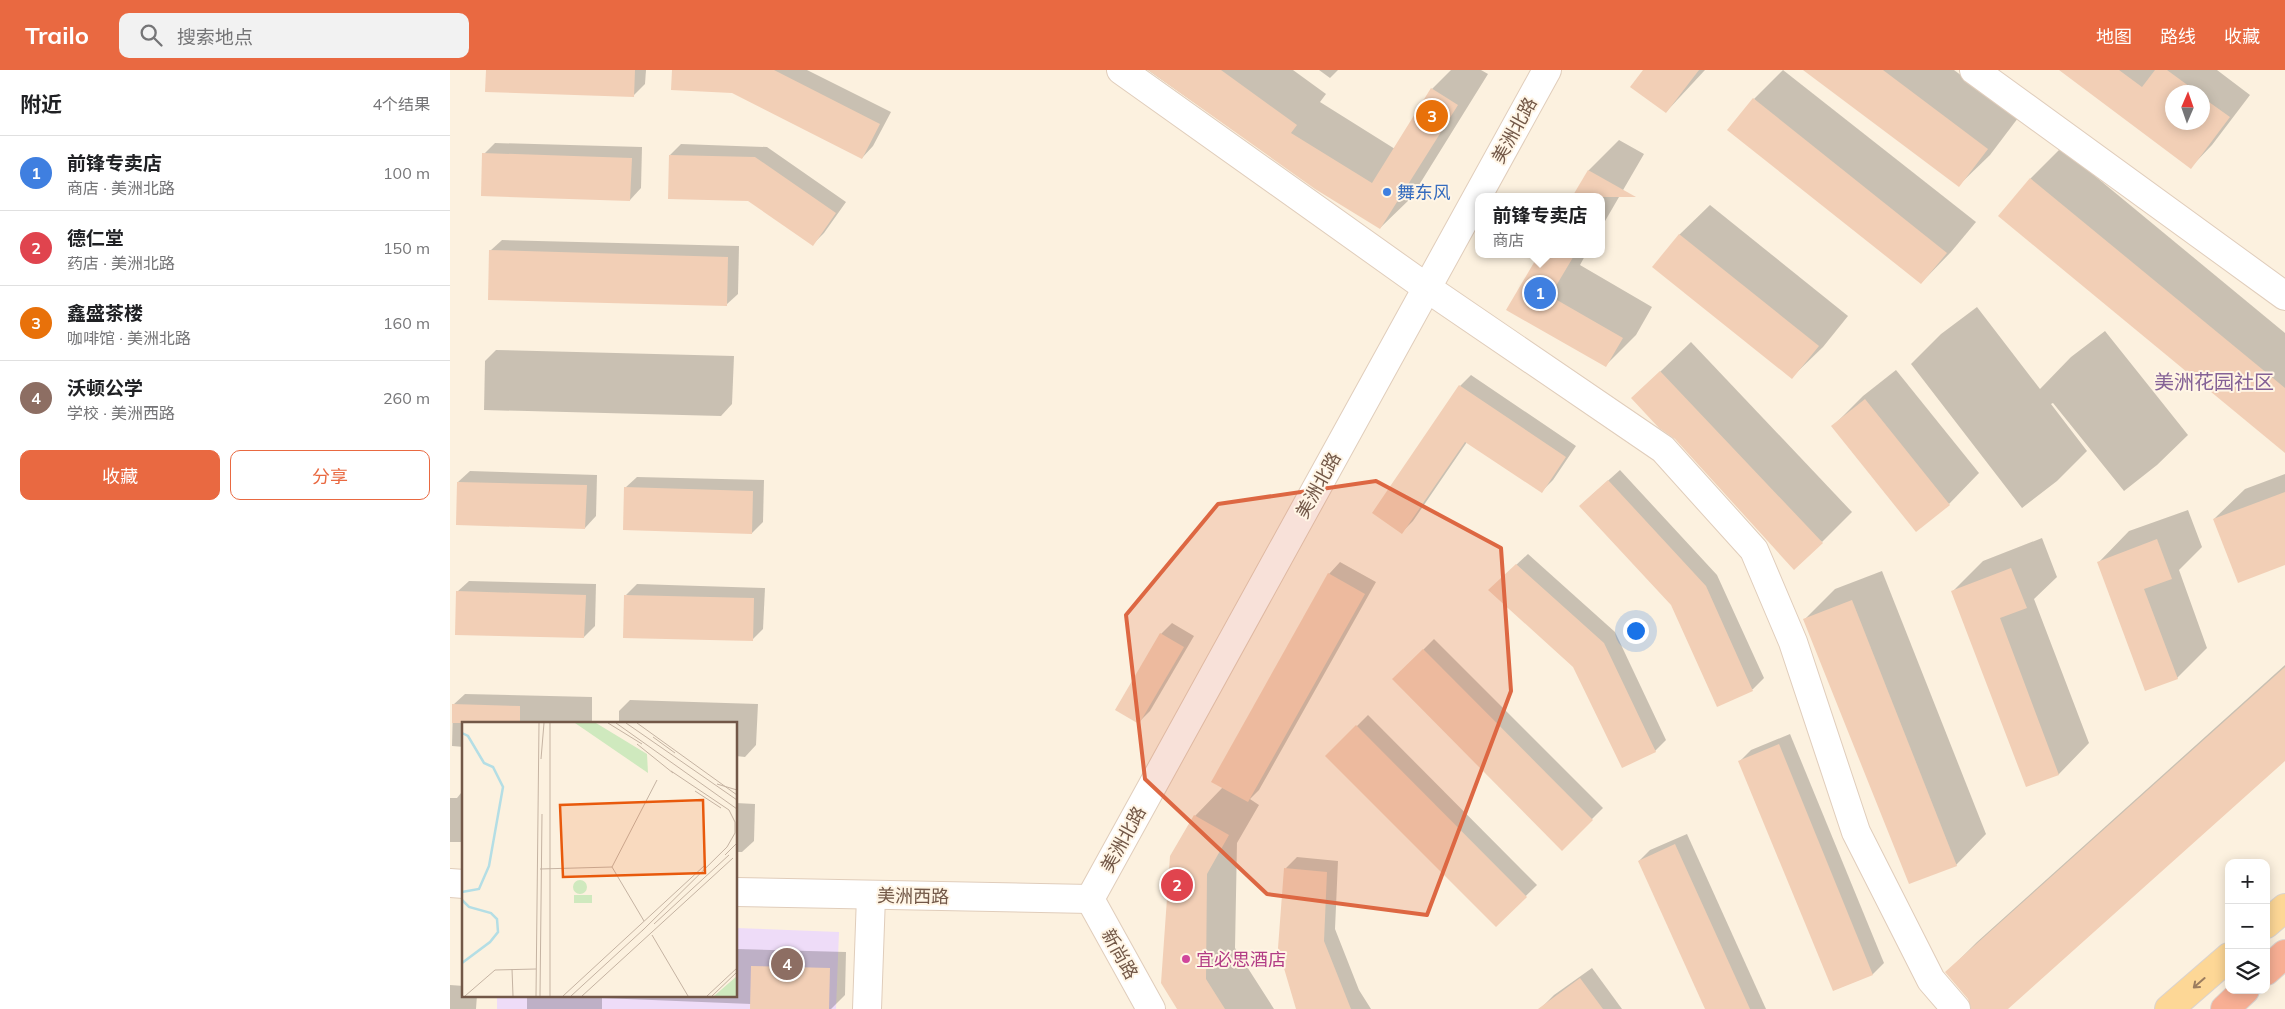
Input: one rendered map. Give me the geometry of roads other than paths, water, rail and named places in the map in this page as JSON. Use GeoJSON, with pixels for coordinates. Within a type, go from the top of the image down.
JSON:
{"type":"FeatureCollection","features":[{"type":"Feature","properties":{"kind":"highway"},"geometry":{"type":"LineString","coordinates":[[2270,967],[2285,954]]}},
{"type":"Feature","properties":{"kind":"highway"},"geometry":{"type":"LineString","coordinates":[[2225,1009],[2241,994]]}},
{"type":"Feature","properties":{"kind":"main road"},"geometry":{"type":"LineString","coordinates":[[2270,921],[2285,908]]}},
{"type":"Feature","properties":{"kind":"main road"},"geometry":{"type":"LineString","coordinates":[[2169,1009],[2225,960]]}},
{"type":"Feature","properties":{"kind":"street"},"geometry":{"type":"LineString","coordinates":[[1121,70],[1427,288],[1662,449],[1754,550],[1793,642],[1856,832],[1931,980],[1956,1009]]}},
{"type":"Feature","properties":{"kind":"street","name":"美洲北路"},"geometry":{"type":"LineString","coordinates":[[1479,193],[1547,70]]}},
{"type":"Feature","properties":{"kind":"street"},"geometry":{"type":"LineString","coordinates":[[1974,70],[2285,296]]}},
{"type":"Feature","properties":{"kind":"street","name":"美洲北路"},"geometry":{"type":"LineString","coordinates":[[1090,899],[1475,201]]}},
{"type":"Feature","properties":{"kind":"street","name":"美洲西路"},"geometry":{"type":"LineString","coordinates":[[738,892],[1090,899]]}},
{"type":"Feature","properties":{"kind":"street"},"geometry":{"type":"LineString","coordinates":[[867,1009],[872,896]]}},
{"type":"Feature","properties":{"kind":"street","name":"新尚路"},"geometry":{"type":"LineString","coordinates":[[1090,899],[1151,1009]]}},
{"type":"Feature","properties":{"kind":"place","name":"鑫盛茶楼"},"geometry":{"type":"Point","coordinates":[1432,116]}},
{"type":"Feature","properties":{"kind":"place","name":"舞东风"},"geometry":{"type":"Point","coordinates":[1387,192]}},
{"type":"Feature","properties":{"kind":"place","name":"前锋专卖店"},"geometry":{"type":"Point","coordinates":[1540,293]}},
{"type":"Feature","properties":{"kind":"place","name":"德仁堂"},"geometry":{"type":"Point","coordinates":[1177,885]}},
{"type":"Feature","properties":{"kind":"place","name":"宜必思酒店"},"geometry":{"type":"Point","coordinates":[1186,959]}},
{"type":"Feature","properties":{"kind":"place","name":"沃顿公学"},"geometry":{"type":"Point","coordinates":[787,964]}},
{"type":"Feature","properties":{"kind":"district","name":"美洲花园社区"},"geometry":{"type":"Point","coordinates":[2214,381]}}]}
